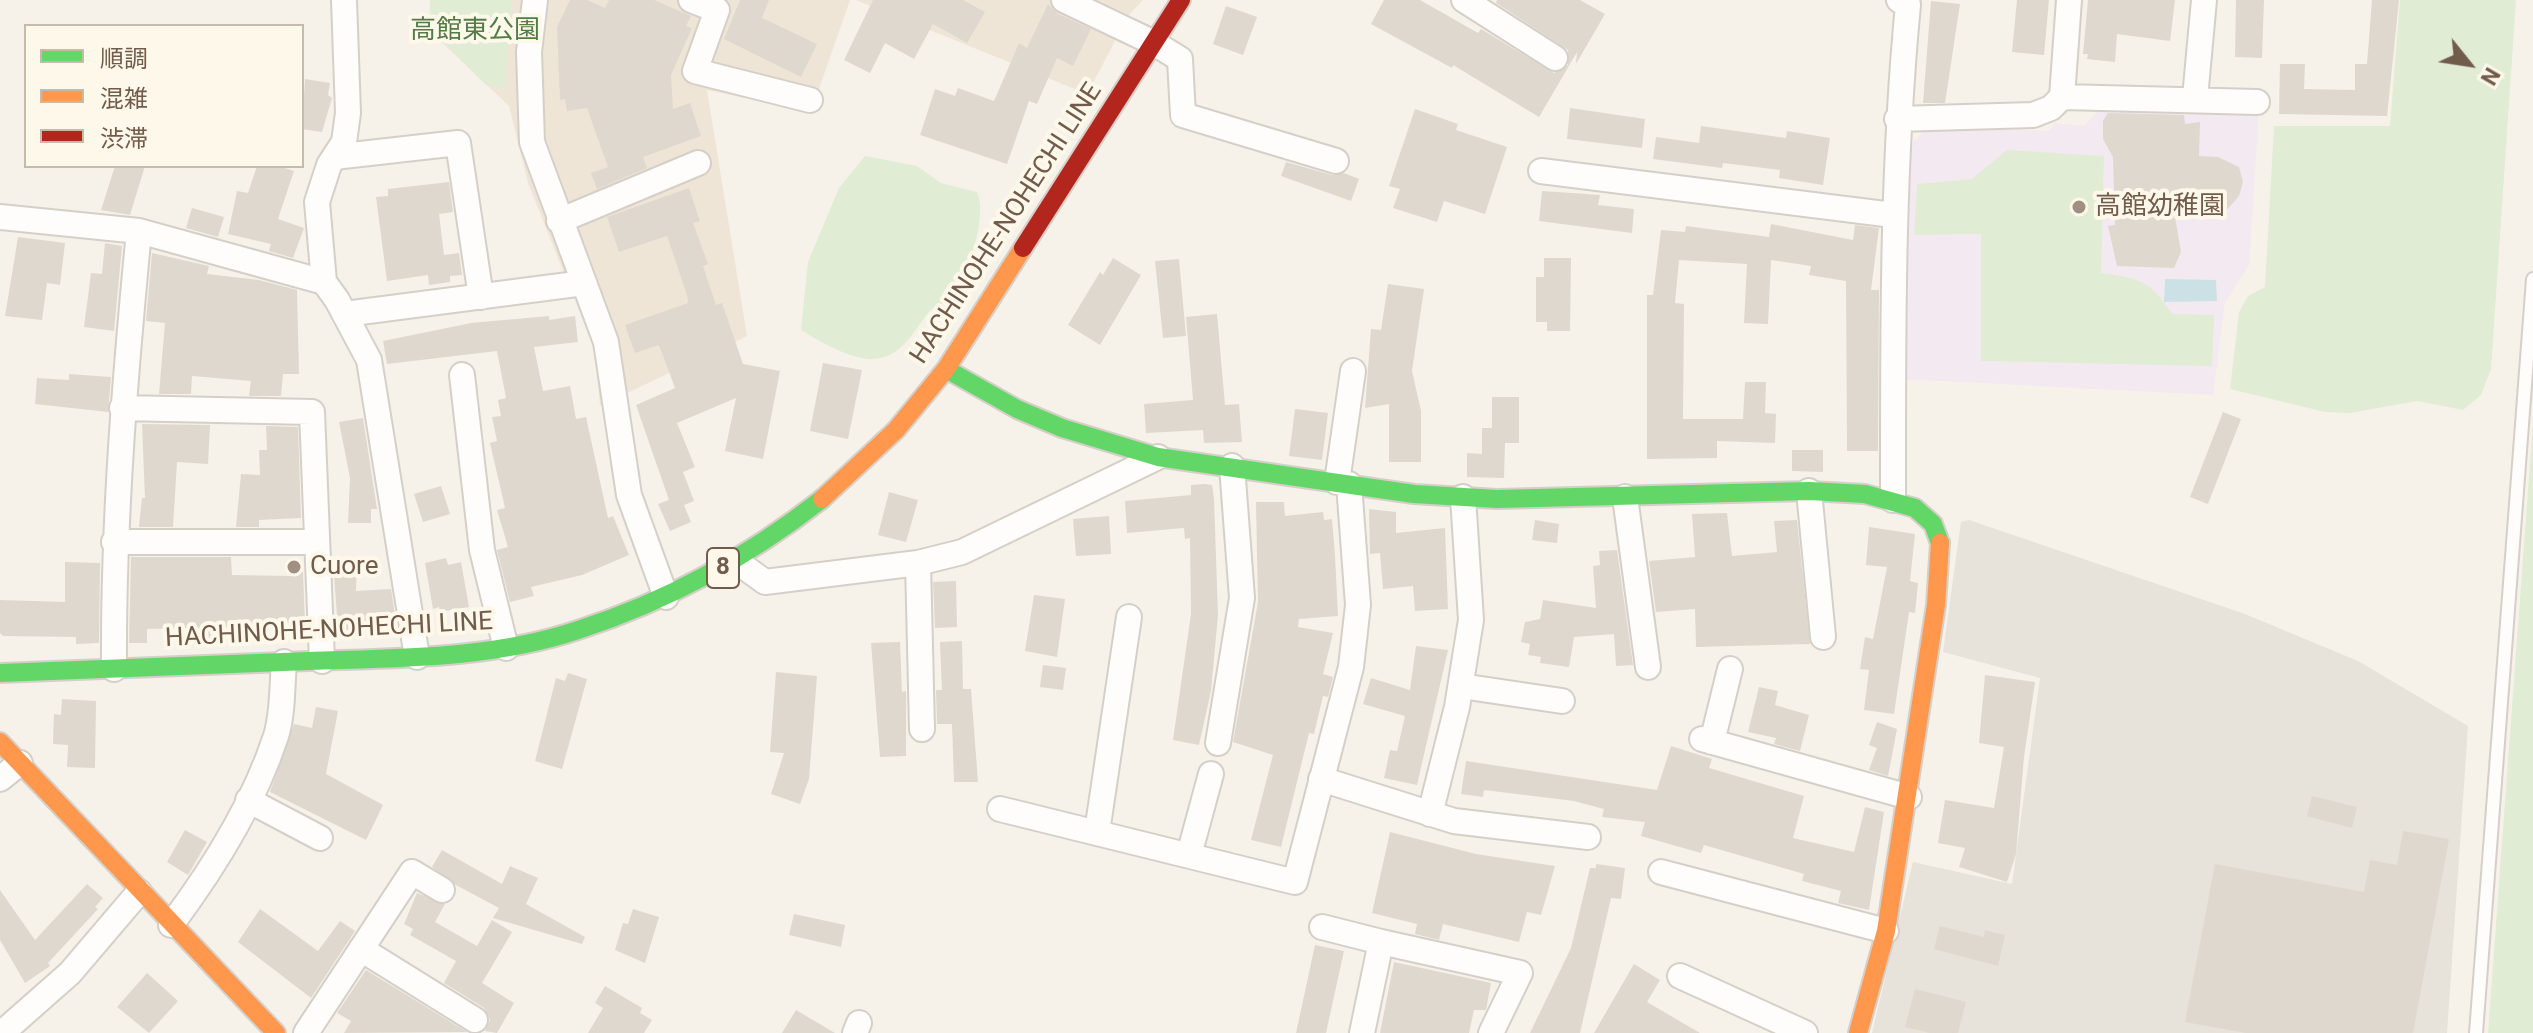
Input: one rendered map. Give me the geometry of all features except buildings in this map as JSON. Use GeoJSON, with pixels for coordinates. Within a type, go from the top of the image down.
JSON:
{"type":"FeatureCollection","features":[{"type":"Feature","properties":{"kind":"street"},"geometry":{"type":"LineString","coordinates":[[344,0],[348,113],[344,142],[334,157],[317,202],[324,282],[369,360],[417,657]]}},
{"type":"Feature","properties":{"kind":"street"},"geometry":{"type":"LineString","coordinates":[[535,0],[529,52],[532,142],[606,342],[629,495],[666,597]]}},
{"type":"Feature","properties":{"kind":"street"},"geometry":{"type":"LineString","coordinates":[[691,0],[717,10],[695,71],[810,100]]}},
{"type":"Feature","properties":{"kind":"street"},"geometry":{"type":"LineString","coordinates":[[1064,0],[1154,43],[1180,59],[1183,115],[1336,161]]}},
{"type":"Feature","properties":{"kind":"street","name":"HACHINOHE-NOHECHI LINE"},"geometry":{"type":"LineString","coordinates":[[0,673],[417,657],[506,648],[577,631],[666,597],[736,561],[820,500],[896,430],[946,369],[1181,0]]}},
{"type":"Feature","properties":{"kind":"street"},"geometry":{"type":"LineString","coordinates":[[1464,0],[1555,58]]}},
{"type":"Feature","properties":{"kind":"street"},"geometry":{"type":"LineString","coordinates":[[1893,500],[1893,215],[1897,119],[1908,5],[1899,0]]}},
{"type":"Feature","properties":{"kind":"street"},"geometry":{"type":"LineString","coordinates":[[1897,119],[2033,115],[2051,108],[2062,97],[2069,0]]}},
{"type":"Feature","properties":{"kind":"street"},"geometry":{"type":"LineString","coordinates":[[2195,98],[2204,0]]}},
{"type":"Feature","properties":{"kind":"street"},"geometry":{"type":"LineString","coordinates":[[2062,97],[2195,98],[2257,102]]}},
{"type":"Feature","properties":{"kind":"street"},"geometry":{"type":"LineString","coordinates":[[334,157],[458,143],[481,297]]}},
{"type":"Feature","properties":{"kind":"street"},"geometry":{"type":"LineString","coordinates":[[559,221],[698,163]]}},
{"type":"Feature","properties":{"kind":"street"},"geometry":{"type":"LineString","coordinates":[[1541,171],[1893,215]]}},
{"type":"Feature","properties":{"kind":"street"},"geometry":{"type":"LineString","coordinates":[[0,217],[139,231],[324,282]]}},
{"type":"Feature","properties":{"kind":"street"},"geometry":{"type":"LineString","coordinates":[[114,669],[114,542],[122,408],[139,231]]}},
{"type":"Feature","properties":{"kind":"street"},"geometry":{"type":"LineString","coordinates":[[345,314],[584,283]]}},
{"type":"Feature","properties":{"kind":"street"},"geometry":{"type":"LineString","coordinates":[[946,369],[1017,409],[1062,428],[1158,457],[1463,497],[1625,497],[1809,491],[1865,494],[1915,508],[1933,524],[1941,545],[1909,797],[1886,931],[1858,1033]]}},
{"type":"Feature","properties":{"kind":"street"},"geometry":{"type":"LineString","coordinates":[[1000,809],[1295,882],[1351,667],[1358,605],[1343,483],[1353,371]]}},
{"type":"Feature","properties":{"kind":"street"},"geometry":{"type":"LineString","coordinates":[[462,375],[482,550],[506,648]]}},
{"type":"Feature","properties":{"kind":"street"},"geometry":{"type":"LineString","coordinates":[[122,408],[312,412],[322,661]]}},
{"type":"Feature","properties":{"kind":"street"},"geometry":{"type":"LineString","coordinates":[[736,561],[765,582],[918,563],[962,552],[1158,457]]}},
{"type":"Feature","properties":{"kind":"street"},"geometry":{"type":"LineString","coordinates":[[1218,743],[1242,598],[1232,466]]}},
{"type":"Feature","properties":{"kind":"street"},"geometry":{"type":"LineString","coordinates":[[1809,491],[1823,637]]}},
{"type":"Feature","properties":{"kind":"street"},"geometry":{"type":"LineString","coordinates":[[1430,814],[1461,686],[1471,620],[1463,497]]}},
{"type":"Feature","properties":{"kind":"street"},"geometry":{"type":"LineString","coordinates":[[1625,497],[1648,667]]}},
{"type":"Feature","properties":{"kind":"street"},"geometry":{"type":"LineString","coordinates":[[114,542],[317,542]]}},
{"type":"Feature","properties":{"kind":"street"},"geometry":{"type":"LineString","coordinates":[[918,563],[922,729]]}},
{"type":"Feature","properties":{"kind":"street"},"geometry":{"type":"LineString","coordinates":[[1097,832],[1129,617]]}},
{"type":"Feature","properties":{"kind":"street"},"geometry":{"type":"LineString","coordinates":[[171,925],[194,894],[248,800],[277,733],[284,662]]}},
{"type":"Feature","properties":{"kind":"street"},"geometry":{"type":"LineString","coordinates":[[1730,669],[1707,741],[1909,797]]}},
{"type":"Feature","properties":{"kind":"street"},"geometry":{"type":"LineString","coordinates":[[1461,686],[1562,701]]}},
{"type":"Feature","properties":{"kind":"street"},"geometry":{"type":"LineString","coordinates":[[0,742],[276,1033]]}},
{"type":"Feature","properties":{"kind":"street"},"geometry":{"type":"LineString","coordinates":[[0,779],[20,763]]}},
{"type":"Feature","properties":{"kind":"street"},"geometry":{"type":"LineString","coordinates":[[1189,855],[1211,774]]}},
{"type":"Feature","properties":{"kind":"street"},"geometry":{"type":"LineString","coordinates":[[1321,779],[1454,821],[1588,837]]}},
{"type":"Feature","properties":{"kind":"street"},"geometry":{"type":"LineString","coordinates":[[248,800],[320,838]]}},
{"type":"Feature","properties":{"kind":"street"},"geometry":{"type":"LineString","coordinates":[[306,1033],[412,872],[442,890]]}},
{"type":"Feature","properties":{"kind":"street"},"geometry":{"type":"LineString","coordinates":[[1661,872],[1886,931]]}},
{"type":"Feature","properties":{"kind":"street"},"geometry":{"type":"LineString","coordinates":[[2,1033],[70,973],[139,892]]}},
{"type":"Feature","properties":{"kind":"street"},"geometry":{"type":"LineString","coordinates":[[1322,927],[1520,973],[1491,1033]]}},
{"type":"Feature","properties":{"kind":"street"},"geometry":{"type":"LineString","coordinates":[[1362,1033],[1381,942]]}},
{"type":"Feature","properties":{"kind":"street"},"geometry":{"type":"LineString","coordinates":[[361,949],[475,1020]]}},
{"type":"Feature","properties":{"kind":"street"},"geometry":{"type":"LineString","coordinates":[[1680,976],[1805,1033]]}},
{"type":"Feature","properties":{"kind":"lane"},"geometry":{"type":"LineString","coordinates":[[2476,1033],[2533,279]]}},
{"type":"Feature","properties":{"kind":"shaded area"},"geometry":{"type":"Polygon","coordinates":[[[430,0],[850,0],[811,112],[707,90],[747,336],[600,406],[595,351],[528,183],[509,106],[431,32],[430,0]]]}},
{"type":"Feature","properties":{"kind":"shaded area"},"geometry":{"type":"Polygon","coordinates":[[[856,0],[1143,0],[1129,15],[1087,94],[856,0]]]}},
{"type":"Feature","properties":{"kind":"shaded area","name":"高館幼稚園"},"geometry":{"type":"Polygon","coordinates":[[[2103,105],[2259,110],[2249,265],[2225,302],[2213,395],[1902,379],[1906,149],[1930,126],[2049,131],[2055,123],[2084,126],[2103,105]]]}},
{"type":"Feature","properties":{"kind":"shaded area"},"geometry":{"type":"Polygon","coordinates":[[[2165,279],[2216,280],[2217,301],[2164,302],[2165,279]]]}},
{"type":"Feature","properties":{"kind":"shaded area"},"geometry":{"type":"Polygon","coordinates":[[[1969,520],[2245,614],[2358,661],[2468,726],[2447,1033],[1872,1033],[1913,862],[2012,884],[2040,678],[1943,652],[1961,522],[1969,520]]]}},
{"type":"Feature","properties":{"kind":"green space","name":"高館東公園"},"geometry":{"type":"Polygon","coordinates":[[[430,0],[512,0],[505,87],[486,85],[431,30],[430,0]]]}},
{"type":"Feature","properties":{"kind":"green space"},"geometry":{"type":"Polygon","coordinates":[[[2400,0],[2516,0],[2491,369],[2481,395],[2463,410],[2417,401],[2350,413],[2325,412],[2230,389],[2239,312],[2248,296],[2265,287],[2274,126],[2390,126],[2400,0]]]}},
{"type":"Feature","properties":{"kind":"green space"},"geometry":{"type":"Polygon","coordinates":[[[2007,150],[2104,156],[2101,273],[2143,283],[2157,294],[2172,314],[2214,315],[2212,366],[1981,361],[1981,234],[1914,235],[1917,184],[1972,179],[2007,150]]]}},
{"type":"Feature","properties":{"kind":"green space"},"geometry":{"type":"Polygon","coordinates":[[[865,156],[917,166],[941,183],[977,192],[980,202],[975,245],[965,275],[953,296],[931,310],[899,349],[874,359],[847,354],[801,330],[808,262],[839,188],[865,156]]]}},
{"type":"Feature","properties":{"kind":"green space"},"geometry":{"type":"Polygon","coordinates":[[[2533,423],[2533,1033],[2488,1033],[2533,423]]]}},
{"type":"Feature","properties":{"kind":"traffic: fast"},"geometry":{"type":"LineString","coordinates":[[946,369],[1017,409],[1062,428],[1158,457],[1414,494],[1497,499],[1809,491],[1865,494],[1915,508],[1933,524],[1940,543]]}},
{"type":"Feature","properties":{"kind":"traffic: fast"},"geometry":{"type":"LineString","coordinates":[[0,673],[411,658],[512,647],[578,630],[675,591],[765,540],[822,499]]}},
{"type":"Feature","properties":{"kind":"traffic: slow"},"geometry":{"type":"LineString","coordinates":[[822,499],[896,430],[946,369],[1023,248]]}},
{"type":"Feature","properties":{"kind":"traffic: slow"},"geometry":{"type":"LineString","coordinates":[[1858,1033],[1886,931],[1936,605],[1940,543]]}},
{"type":"Feature","properties":{"kind":"traffic: slow"},"geometry":{"type":"LineString","coordinates":[[0,742],[276,1033]]}},
{"type":"Feature","properties":{"kind":"traffic: jam"},"geometry":{"type":"LineString","coordinates":[[1023,248],[1181,0]]}},
{"type":"Feature","properties":{"kind":"place","name":"高館幼稚園"},"geometry":{"type":"Point","coordinates":[2079,207]}},
{"type":"Feature","properties":{"kind":"place","name":"Cuore"},"geometry":{"type":"Point","coordinates":[294,567]}}]}
